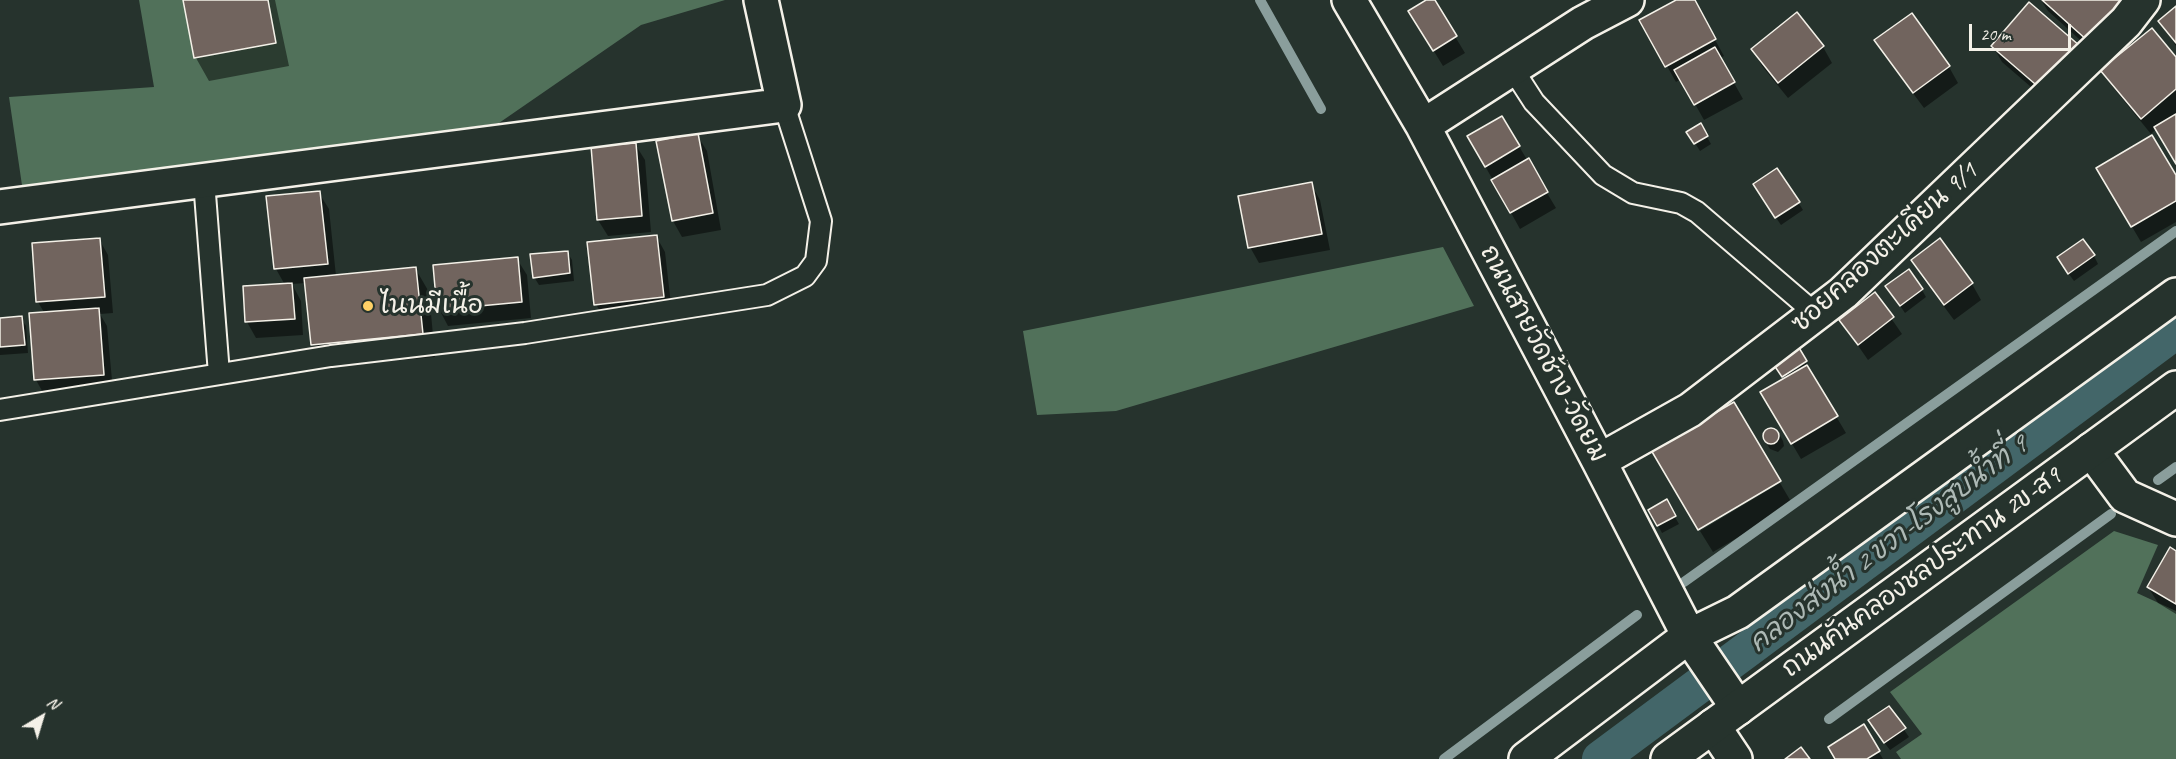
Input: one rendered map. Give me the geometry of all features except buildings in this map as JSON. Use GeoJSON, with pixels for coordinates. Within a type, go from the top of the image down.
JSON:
{"type":"FeatureCollection","features":[{"type":"Feature","properties":{"kind":"street"},"geometry":{"type":"LineString","coordinates":[[0,207],[784,105],[760,0]]}},
{"type":"Feature","properties":{"kind":"street","name":"ถนนสายวัดช้าง-วัดยม"},"geometry":{"type":"LineString","coordinates":[[1349,0],[1423,126],[1695,645],[1726,709],[1735,759]]}},
{"type":"Feature","properties":{"kind":"street"},"geometry":{"type":"LineString","coordinates":[[1423,126],[1583,23],[1627,0]]}},
{"type":"Feature","properties":{"kind":"street","name":"ซอยคลองตะเคียน 9/1"},"geometry":{"type":"LineString","coordinates":[[1599,461],[1690,410],[1843,293],[2126,22],[2143,0]]}},
{"type":"Feature","properties":{"kind":"street"},"geometry":{"type":"LineString","coordinates":[[1526,759],[1695,645],[2176,296]]}},
{"type":"Feature","properties":{"kind":"street","name":"ถนนคันคลองชลประทาน 2ข-ส9"},"geometry":{"type":"LineString","coordinates":[[1671,758],[1726,709],[2176,388]]}},
{"type":"Feature","properties":{"kind":"street"},"geometry":{"type":"LineString","coordinates":[[2091,450],[2125,496],[2176,519]]}},
{"type":"Feature","properties":{"kind":"lane"},"geometry":{"type":"LineString","coordinates":[[1512,68],[1534,102],[1603,175],[1633,193],[1681,202],[1697,212],[1816,314]]}},
{"type":"Feature","properties":{"kind":"lane"},"geometry":{"type":"LineString","coordinates":[[0,410],[331,356],[525,333],[767,295],[805,276],[816,261],[821,221],[784,105]]}},
{"type":"Feature","properties":{"kind":"lane"},"geometry":{"type":"LineString","coordinates":[[204,181],[219,374]]}},
{"type":"Feature","properties":{"kind":"green space"},"geometry":{"type":"Polygon","coordinates":[[[139,0],[725,0],[641,25],[499,123],[23,192],[9,97],[154,87],[139,0]]]}},
{"type":"Feature","properties":{"kind":"green space"},"geometry":{"type":"Polygon","coordinates":[[[1443,247],[1474,306],[1116,411],[1037,415],[1023,331],[1443,247]]]}},
{"type":"Feature","properties":{"kind":"green space"},"geometry":{"type":"Polygon","coordinates":[[[2114,531],[2158,545],[2137,593],[2176,611],[2176,759],[1901,759],[1896,752],[1922,734],[1890,692],[2114,531]]]}},
{"type":"Feature","properties":{"kind":"waterway"},"geometry":{"type":"LineString","coordinates":[[1260,0],[1321,109]]}},
{"type":"Feature","properties":{"kind":"waterway"},"geometry":{"type":"LineString","coordinates":[[1684,582],[2176,231]]}},
{"type":"Feature","properties":{"kind":"waterway","name":"คลองส่งน้ำ 2 ขวา-โรงสูบน้ำที่ 9"},"geometry":{"type":"LineString","coordinates":[[1600,759],[2176,331]]}},
{"type":"Feature","properties":{"kind":"waterway"},"geometry":{"type":"LineString","coordinates":[[2158,480],[2176,467]]}},
{"type":"Feature","properties":{"kind":"waterway"},"geometry":{"type":"LineString","coordinates":[[1829,719],[2111,514]]}},
{"type":"Feature","properties":{"kind":"waterway"},"geometry":{"type":"LineString","coordinates":[[1444,759],[1637,615]]}},
{"type":"Feature","properties":{"kind":"place","name":"ไนนมีเนื้อ"},"geometry":{"type":"Point","coordinates":[368,306]}}]}
